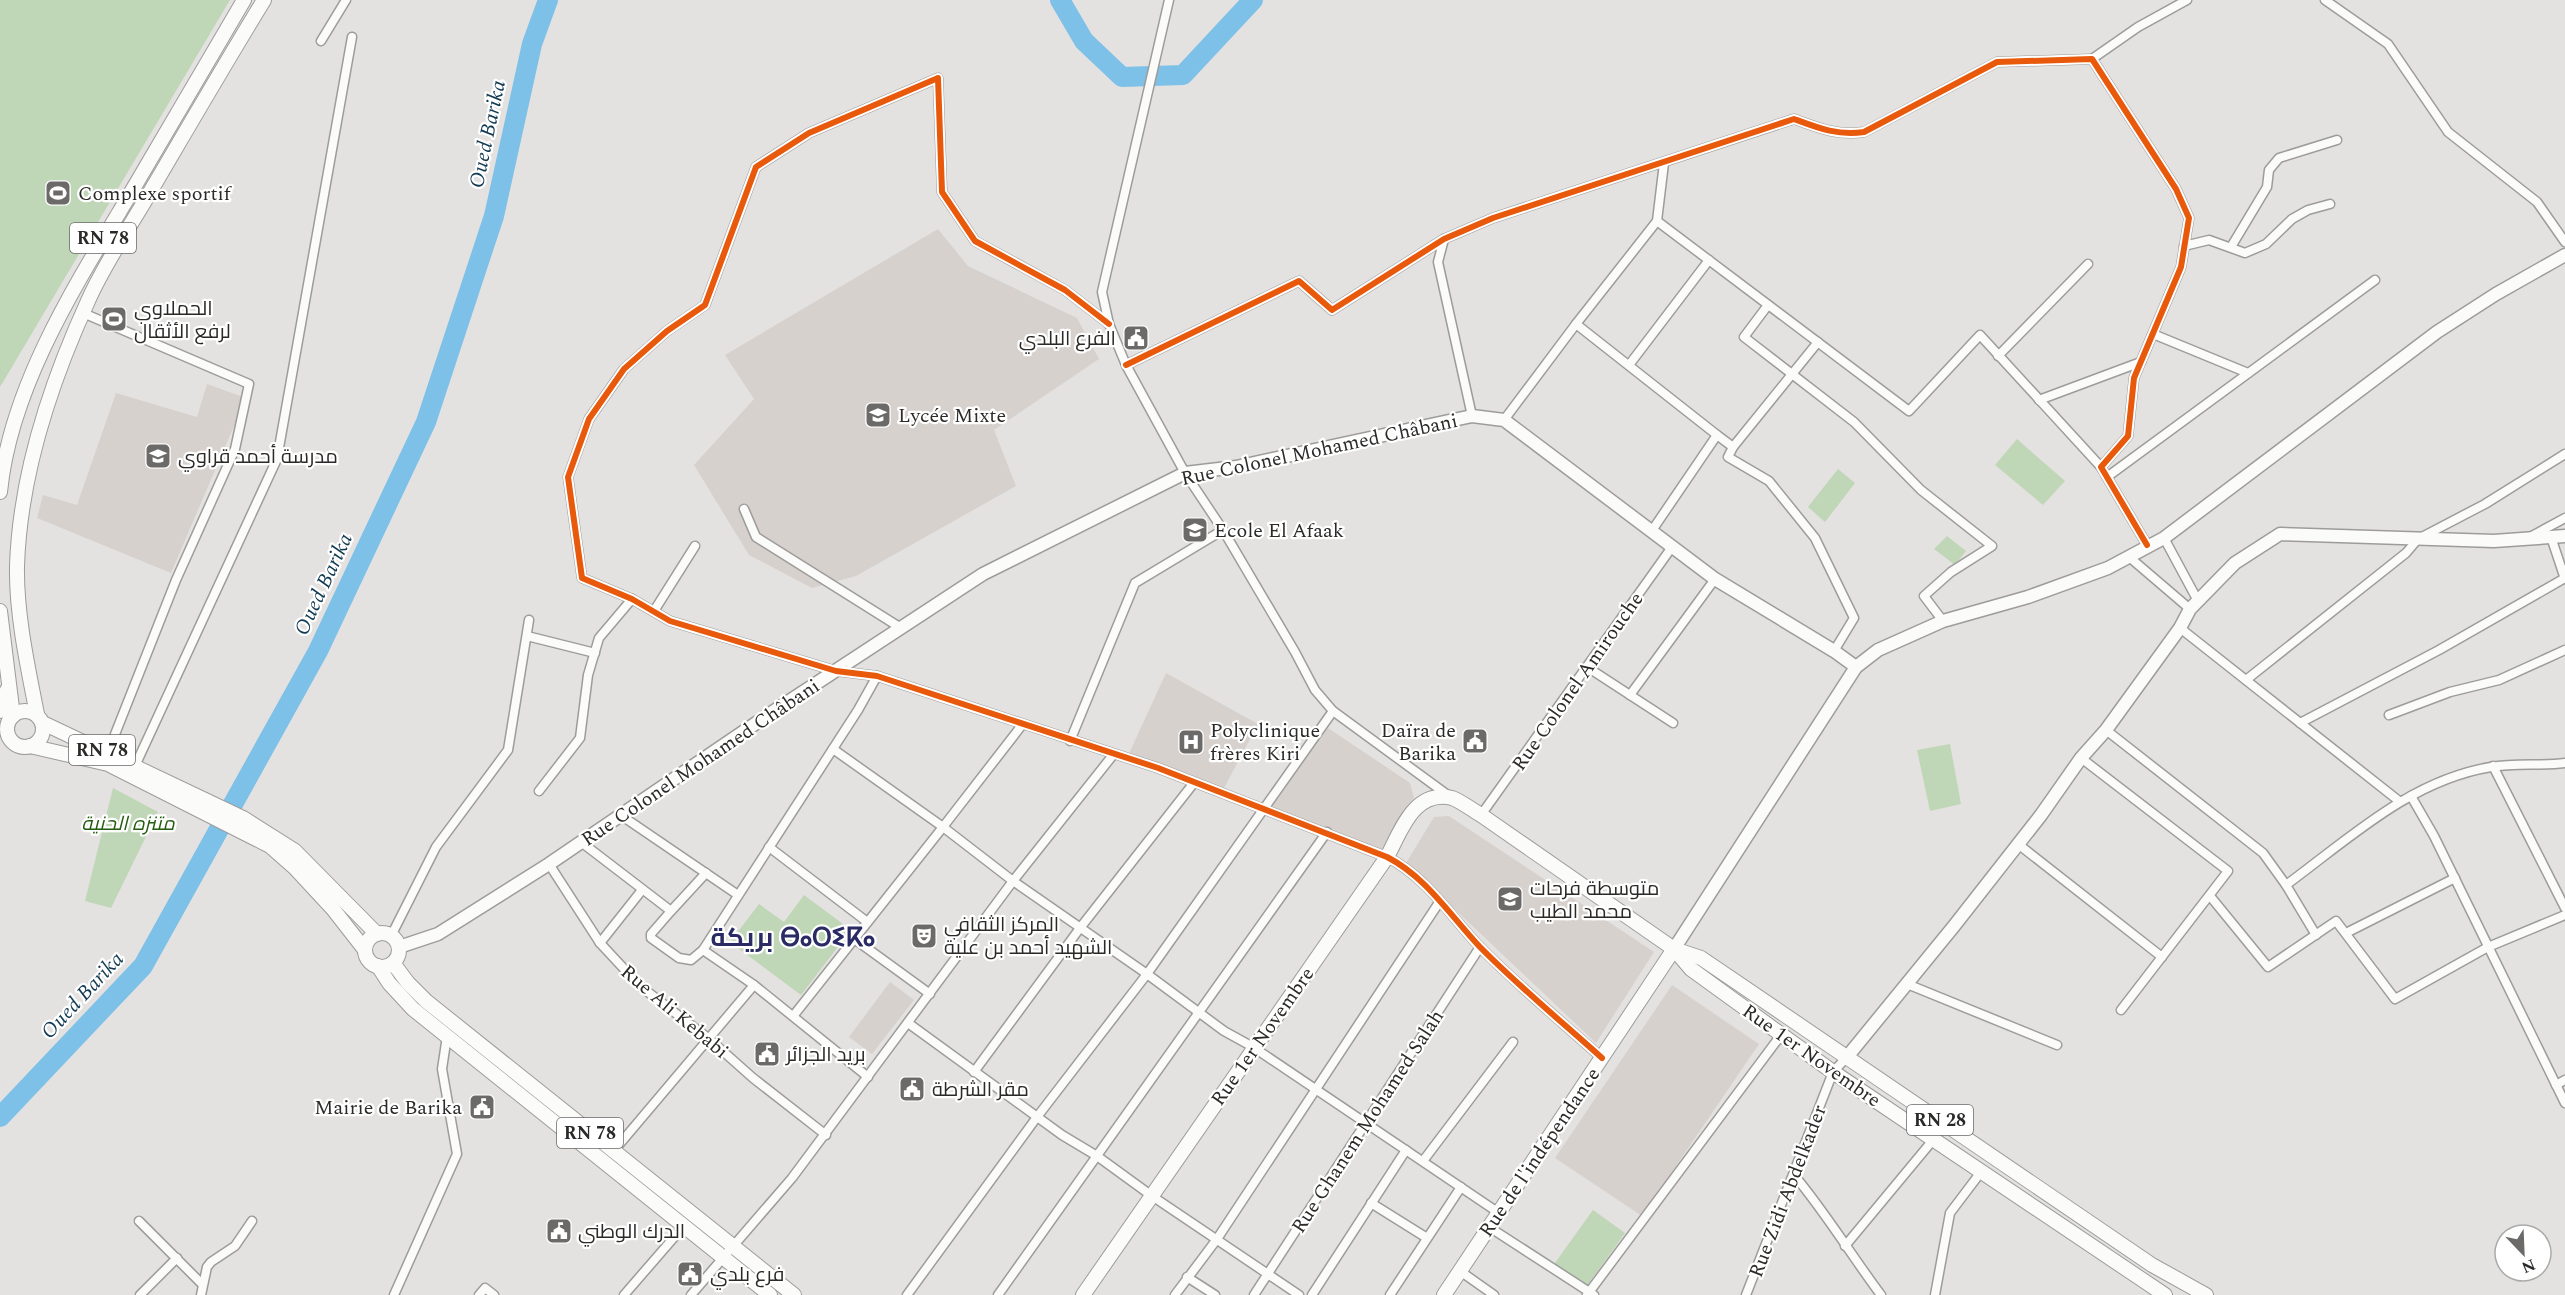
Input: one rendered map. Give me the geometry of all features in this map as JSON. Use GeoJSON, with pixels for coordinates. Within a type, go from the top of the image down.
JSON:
{"type":"FeatureCollection","features":[{"type":"Feature","properties":{"kind":"main road","name":"RN 78"},"geometry":{"type":"LineString","coordinates":[[0,492],[20,407],[40,355],[64,306],[244,0]]}},
{"type":"Feature","properties":{"kind":"main road","name":"RN 78"},"geometry":{"type":"LineString","coordinates":[[264,0],[88,300],[53,386],[38,435],[21,519],[17,568],[28,669],[40,719],[135,766],[159,783],[302,857],[389,939]]}},
{"type":"Feature","properties":{"kind":"main road"},"geometry":{"type":"LineString","coordinates":[[1674,949],[1856,667],[1878,650],[1943,621],[2028,597],[2108,568],[2147,545],[2164,538],[2437,332],[2496,294],[2565,255]]}},
{"type":"Feature","properties":{"kind":"main road","name":"Rue Colonel Mohamed Châbani"},"geometry":{"type":"LineString","coordinates":[[389,939],[438,934],[622,816],[983,574],[1185,473],[1236,467],[1472,416],[1504,420]]}},
{"type":"Feature","properties":{"kind":"main road"},"geometry":{"type":"LineString","coordinates":[[1504,420],[1715,579],[1834,651],[1856,667]]}},
{"type":"Feature","properties":{"kind":"main road"},"geometry":{"type":"LineString","coordinates":[[1847,1057],[2018,844],[2081,758],[2106,730],[2194,605],[2235,562],[2280,534],[2494,541],[2565,536]]}},
{"type":"Feature","properties":{"kind":"main road"},"geometry":{"type":"LineString","coordinates":[[0,611],[9,685],[4,732],[13,742],[108,764],[159,783]]}},
{"type":"Feature","properties":{"kind":"main road"},"geometry":{"type":"LineString","coordinates":[[0,748],[25,746],[40,740],[44,729],[40,719],[27,711],[6,713]]}},
{"type":"Feature","properties":{"kind":"main road","name":"Rue 1er Novembre"},"geometry":{"type":"LineString","coordinates":[[1083,1295],[1387,857],[1414,807],[1435,798],[1452,798]]}},
{"type":"Feature","properties":{"kind":"main road","name":"RN 28"},"geometry":{"type":"LineString","coordinates":[[1452,798],[1481,815],[1674,949],[1701,958],[2152,1265],[2205,1295]]}},
{"type":"Feature","properties":{"kind":"main road"},"geometry":{"type":"LineString","coordinates":[[272,841],[318,892],[365,951],[369,960],[378,966],[389,983],[413,1009],[770,1295]]}},
{"type":"Feature","properties":{"kind":"main road"},"geometry":{"type":"LineString","coordinates":[[365,951],[368,940],[389,939],[398,956],[393,963],[378,966]]}},
{"type":"Feature","properties":{"kind":"main road","name":"Rue 1er Novembre"},"geometry":{"type":"LineString","coordinates":[[1674,949],[1691,969],[1833,1072],[2165,1295]]}},
{"type":"Feature","properties":{"kind":"main road","name":"Rue de l'indépendance"},"geometry":{"type":"LineString","coordinates":[[1444,1295],[1674,949]]}},
{"type":"Feature","properties":{"kind":"main road","name":"RN 78"},"geometry":{"type":"LineString","coordinates":[[393,963],[426,1001],[794,1295]]}},
{"type":"Feature","properties":{"kind":"street"},"geometry":{"type":"LineString","coordinates":[[321,41],[346,0]]}},
{"type":"Feature","properties":{"kind":"street"},"geometry":{"type":"LineString","coordinates":[[1169,0],[1102,292],[1109,324],[1126,365],[1185,473],[1222,530],[1295,652],[1315,690],[1333,711],[1452,798]]}},
{"type":"Feature","properties":{"kind":"street"},"geometry":{"type":"LineString","coordinates":[[1126,365],[1299,281],[1332,310],[1444,239],[1493,218],[1794,119],[1833,133],[1864,132],[1997,62],[2092,59],[2138,27],[2187,0]]}},
{"type":"Feature","properties":{"kind":"street"},"geometry":{"type":"LineString","coordinates":[[2325,0],[2388,44],[2448,132],[2537,202],[2565,242]]}},
{"type":"Feature","properties":{"kind":"street"},"geometry":{"type":"LineString","coordinates":[[135,766],[277,459],[352,37]]}},
{"type":"Feature","properties":{"kind":"street"},"geometry":{"type":"LineString","coordinates":[[2092,59],[2176,189],[2188,218],[2181,267],[2134,378],[2128,436],[2101,467]]}},
{"type":"Feature","properties":{"kind":"street"},"geometry":{"type":"LineString","coordinates":[[1109,324],[1065,290],[975,241],[942,192],[938,78],[809,133],[756,167],[705,305],[667,331],[624,369],[589,419],[568,477],[582,578],[632,599],[670,621],[836,671],[877,676],[1158,768],[1193,784],[1327,832],[1387,857],[1418,877],[1480,947],[1602,1058]]}},
{"type":"Feature","properties":{"kind":"street"},"geometry":{"type":"LineString","coordinates":[[2231,247],[2267,187],[2269,170],[2279,158],[2337,140]]}},
{"type":"Feature","properties":{"kind":"street"},"geometry":{"type":"LineString","coordinates":[[1504,420],[1576,324],[1658,221],[1664,163]]}},
{"type":"Feature","properties":{"kind":"street"},"geometry":{"type":"LineString","coordinates":[[2184,246],[2209,240],[2245,253],[2266,244],[2292,219],[2308,210],[2330,204]]}},
{"type":"Feature","properties":{"kind":"street"},"geometry":{"type":"LineString","coordinates":[[1658,221],[1909,411],[1980,335],[2101,467],[2147,545]]}},
{"type":"Feature","properties":{"kind":"street"},"geometry":{"type":"LineString","coordinates":[[1444,239],[1438,262],[1472,416]]}},
{"type":"Feature","properties":{"kind":"street"},"geometry":{"type":"LineString","coordinates":[[1629,365],[1709,260]]}},
{"type":"Feature","properties":{"kind":"street"},"geometry":{"type":"LineString","coordinates":[[1998,356],[2088,264]]}},
{"type":"Feature","properties":{"kind":"street"},"geometry":{"type":"LineString","coordinates":[[2107,477],[2375,280]]}},
{"type":"Feature","properties":{"kind":"street"},"geometry":{"type":"LineString","coordinates":[[1768,305],[1744,337],[1854,422],[1921,490],[1992,546],[1951,572],[1924,596],[1943,621]]}},
{"type":"Feature","properties":{"kind":"street"},"geometry":{"type":"LineString","coordinates":[[83,313],[249,384],[235,449],[176,580],[108,752]]}},
{"type":"Feature","properties":{"kind":"street"},"geometry":{"type":"LineString","coordinates":[[1576,324],[1733,447]]}},
{"type":"Feature","properties":{"kind":"street"},"geometry":{"type":"LineString","coordinates":[[2152,334],[2248,373]]}},
{"type":"Feature","properties":{"kind":"street"},"geometry":{"type":"LineString","coordinates":[[1818,342],[1733,447],[1728,457],[1769,481],[1815,538],[1854,618],[1834,651]]}},
{"type":"Feature","properties":{"kind":"street"},"geometry":{"type":"LineString","coordinates":[[2039,400],[2141,362]]}},
{"type":"Feature","properties":{"kind":"street"},"geometry":{"type":"LineString","coordinates":[[1651,532],[1717,435]]}},
{"type":"Feature","properties":{"kind":"street"},"geometry":{"type":"LineString","coordinates":[[2246,680],[2406,553],[2418,539],[2485,504],[2565,454]]}},
{"type":"Feature","properties":{"kind":"street"},"geometry":{"type":"LineString","coordinates":[[744,508],[756,537],[901,628]]}},
{"type":"Feature","properties":{"kind":"street"},"geometry":{"type":"LineString","coordinates":[[2526,539],[2565,518]]}},
{"type":"Feature","properties":{"kind":"street"},"geometry":{"type":"LineString","coordinates":[[1070,741],[1135,583],[1222,530]]}},
{"type":"Feature","properties":{"kind":"street"},"geometry":{"type":"LineString","coordinates":[[2300,723],[2439,650],[2565,578],[2551,537]]}},
{"type":"Feature","properties":{"kind":"street"},"geometry":{"type":"LineString","coordinates":[[2164,538],[2194,605]]}},
{"type":"Feature","properties":{"kind":"street"},"geometry":{"type":"LineString","coordinates":[[654,611],[695,546]]}},
{"type":"Feature","properties":{"kind":"street","name":"Rue Colonel Amirouche"},"geometry":{"type":"LineString","coordinates":[[1481,815],[1672,547]]}},
{"type":"Feature","properties":{"kind":"street"},"geometry":{"type":"LineString","coordinates":[[2128,556],[2194,605]]}},
{"type":"Feature","properties":{"kind":"street"},"geometry":{"type":"LineString","coordinates":[[1630,695],[1715,579]]}},
{"type":"Feature","properties":{"kind":"street"},"geometry":{"type":"LineString","coordinates":[[539,791],[580,738],[588,675],[599,638],[632,599]]}},
{"type":"Feature","properties":{"kind":"street"},"geometry":{"type":"LineString","coordinates":[[389,939],[436,847],[508,750],[529,620]]}},
{"type":"Feature","properties":{"kind":"street"},"geometry":{"type":"LineString","coordinates":[[2180,628],[2399,801]]}},
{"type":"Feature","properties":{"kind":"street"},"geometry":{"type":"LineString","coordinates":[[527,636],[595,653]]}},
{"type":"Feature","properties":{"kind":"street"},"geometry":{"type":"LineString","coordinates":[[2389,715],[2450,692],[2499,680],[2565,650]]}},
{"type":"Feature","properties":{"kind":"street"},"geometry":{"type":"LineString","coordinates":[[1587,667],[1673,723]]}},
{"type":"Feature","properties":{"kind":"street"},"geometry":{"type":"LineString","coordinates":[[706,873],[651,934],[651,938],[684,960],[691,960],[703,950],[833,749],[877,676]]}},
{"type":"Feature","properties":{"kind":"street"},"geometry":{"type":"LineString","coordinates":[[907,1295],[1037,1117],[1147,974],[1333,711]]}},
{"type":"Feature","properties":{"kind":"street"},"geometry":{"type":"LineString","coordinates":[[794,1016],[866,921],[1022,725]]}},
{"type":"Feature","properties":{"kind":"street"},"geometry":{"type":"LineString","coordinates":[[2106,730],[2262,853],[2286,885],[2316,935]]}},
{"type":"Feature","properties":{"kind":"street"},"geometry":{"type":"LineString","coordinates":[[833,749],[943,826],[1013,881],[1147,974],[1224,1031],[1253,1047],[1499,1213]]}},
{"type":"Feature","properties":{"kind":"street"},"geometry":{"type":"LineString","coordinates":[[691,1295],[826,1135],[1013,881],[1113,755]]}},
{"type":"Feature","properties":{"kind":"street"},"geometry":{"type":"LineString","coordinates":[[2081,758],[2228,871],[2121,1010]]}},
{"type":"Feature","properties":{"kind":"street"},"geometry":{"type":"LineString","coordinates":[[2286,885],[2399,801],[2450,777],[2493,766],[2565,763]]}},
{"type":"Feature","properties":{"kind":"street"},"geometry":{"type":"LineString","coordinates":[[2493,766],[2565,908]]}},
{"type":"Feature","properties":{"kind":"street"},"geometry":{"type":"LineString","coordinates":[[974,1072],[1080,928],[1193,784]]}},
{"type":"Feature","properties":{"kind":"street"},"geometry":{"type":"LineString","coordinates":[[2411,796],[2455,878],[2565,1103]]}},
{"type":"Feature","properties":{"kind":"street"},"geometry":{"type":"LineString","coordinates":[[622,816],[738,895]]}},
{"type":"Feature","properties":{"kind":"street"},"geometry":{"type":"LineString","coordinates":[[998,1295],[1327,832]]}},
{"type":"Feature","properties":{"kind":"street"},"geometry":{"type":"LineString","coordinates":[[581,842],[670,911]]}},
{"type":"Feature","properties":{"kind":"street"},"geometry":{"type":"LineString","coordinates":[[2018,844],[2162,957]]}},
{"type":"Feature","properties":{"kind":"street"},"geometry":{"type":"LineString","coordinates":[[769,847],[866,921]]}},
{"type":"Feature","properties":{"kind":"street","name":"Rue Ali Kebabi"},"geometry":{"type":"LineString","coordinates":[[549,864],[600,943],[640,986],[708,1038],[753,1078],[826,1135]]}},
{"type":"Feature","properties":{"kind":"street"},"geometry":{"type":"LineString","coordinates":[[2346,933],[2455,878]]}},
{"type":"Feature","properties":{"kind":"street"},"geometry":{"type":"LineString","coordinates":[[600,943],[642,890]]}},
{"type":"Feature","properties":{"kind":"street"},"geometry":{"type":"LineString","coordinates":[[2210,896],[2268,967],[2336,921],[2395,999],[2488,947],[2565,915]]}},
{"type":"Feature","properties":{"kind":"street"},"geometry":{"type":"LineString","coordinates":[[1175,1295],[1217,1239],[1440,902]]}},
{"type":"Feature","properties":{"kind":"street"},"geometry":{"type":"LineString","coordinates":[[853,938],[930,993]]}},
{"type":"Feature","properties":{"kind":"street","name":"Rue Ghanem Mohamed Salah"},"geometry":{"type":"LineString","coordinates":[[1254,1295],[1480,947]]}},
{"type":"Feature","properties":{"kind":"street"},"geometry":{"type":"LineString","coordinates":[[703,950],[754,985],[868,1077]]}},
{"type":"Feature","properties":{"kind":"street"},"geometry":{"type":"LineString","coordinates":[[1907,984],[2057,1045]]}},
{"type":"Feature","properties":{"kind":"street"},"geometry":{"type":"LineString","coordinates":[[604,1163],[754,985]]}},
{"type":"Feature","properties":{"kind":"street"},"geometry":{"type":"LineString","coordinates":[[908,1023],[1037,1117],[1299,1295]]}},
{"type":"Feature","properties":{"kind":"street"},"geometry":{"type":"LineString","coordinates":[[1489,1227],[1590,1294],[1781,1035]]}},
{"type":"Feature","properties":{"kind":"street"},"geometry":{"type":"LineString","coordinates":[[394,1295],[457,1154],[442,1069],[447,1036]]}},
{"type":"Feature","properties":{"kind":"street"},"geometry":{"type":"LineString","coordinates":[[1423,1161],[1513,1042]]}},
{"type":"Feature","properties":{"kind":"street","name":"Rue Zidi Abdelkader"},"geometry":{"type":"LineString","coordinates":[[1746,1295],[1833,1072],[1847,1057]]}},
{"type":"Feature","properties":{"kind":"street"},"geometry":{"type":"LineString","coordinates":[[2556,1085],[2565,1080]]}},
{"type":"Feature","properties":{"kind":"street"},"geometry":{"type":"LineString","coordinates":[[1845,1246],[1933,1140]]}},
{"type":"Feature","properties":{"kind":"street"},"geometry":{"type":"LineString","coordinates":[[1312,1295],[1406,1150]]}},
{"type":"Feature","properties":{"kind":"street"},"geometry":{"type":"LineString","coordinates":[[1935,1295],[1950,1213],[1981,1172]]}},
{"type":"Feature","properties":{"kind":"street"},"geometry":{"type":"LineString","coordinates":[[1794,1175],[1822,1209],[1845,1246],[1881,1295]]}},
{"type":"Feature","properties":{"kind":"street"},"geometry":{"type":"LineString","coordinates":[[1390,1295],[1461,1187]]}},
{"type":"Feature","properties":{"kind":"street"},"geometry":{"type":"LineString","coordinates":[[1371,1203],[1427,1238]]}},
{"type":"Feature","properties":{"kind":"street"},"geometry":{"type":"LineString","coordinates":[[139,1221],[202,1284]]}},
{"type":"Feature","properties":{"kind":"street"},"geometry":{"type":"LineString","coordinates":[[201,1295],[202,1284],[211,1262],[235,1246],[252,1221]]}},
{"type":"Feature","properties":{"kind":"street"},"geometry":{"type":"LineString","coordinates":[[624,1295],[683,1227]]}},
{"type":"Feature","properties":{"kind":"street"},"geometry":{"type":"LineString","coordinates":[[140,1295],[177,1258]]}},
{"type":"Feature","properties":{"kind":"street"},"geometry":{"type":"LineString","coordinates":[[1460,1270],[1494,1295]]}},
{"type":"Feature","properties":{"kind":"street"},"geometry":{"type":"LineString","coordinates":[[1187,1277],[1215,1295]]}},
{"type":"Feature","properties":{"kind":"street"},"geometry":{"type":"LineString","coordinates":[[479,1295],[485,1288],[494,1295]]}},
{"type":"Feature","properties":{"kind":"shaded area","name":"Lycée Mixte"},"geometry":{"type":"Polygon","coordinates":[[[938,229],[968,266],[1077,318],[1099,359],[994,430],[1016,486],[856,576],[812,588],[749,555],[694,465],[754,399],[725,355],[938,229]]]}},
{"type":"Feature","properties":{"kind":"shaded area","name":"مدرسة أحمد قراوي"},"geometry":{"type":"Polygon","coordinates":[[[207,384],[246,398],[171,573],[37,518],[43,495],[77,505],[116,393],[197,417],[207,384]]]}},
{"type":"Feature","properties":{"kind":"shaded area","name":"Polyclinique frères Kiri"},"geometry":{"type":"Polygon","coordinates":[[[1166,673],[1258,724],[1222,792],[1126,760],[1166,673]]]}},
{"type":"Feature","properties":{"kind":"shaded area"},"geometry":{"type":"Polygon","coordinates":[[[1328,728],[1410,783],[1414,798],[1381,850],[1319,829],[1309,822],[1269,807],[1328,728]]]}},
{"type":"Feature","properties":{"kind":"shaded area","name":"متوسطة فرحات محمد الطيب"},"geometry":{"type":"Polygon","coordinates":[[[1449,816],[1654,952],[1596,1043],[1406,863],[1434,817],[1449,816]]]}},
{"type":"Feature","properties":{"kind":"shaded area"},"geometry":{"type":"Polygon","coordinates":[[[890,982],[914,1000],[872,1054],[849,1037],[890,982]]]}},
{"type":"Feature","properties":{"kind":"shaded area"},"geometry":{"type":"Polygon","coordinates":[[[1672,985],[1759,1044],[1642,1216],[1555,1158],[1672,985]]]}},
{"type":"Feature","properties":{"kind":"green space","name":"Complexe sportif"},"geometry":{"type":"Polygon","coordinates":[[[0,0],[230,0],[0,387],[0,0]]]}},
{"type":"Feature","properties":{"kind":"green space"},"geometry":{"type":"Polygon","coordinates":[[[2017,439],[2065,481],[2043,505],[1995,465],[2017,439]]]}},
{"type":"Feature","properties":{"kind":"green space"},"geometry":{"type":"Polygon","coordinates":[[[1838,469],[1855,483],[1825,522],[1808,507],[1838,469]]]}},
{"type":"Feature","properties":{"kind":"green space"},"geometry":{"type":"Polygon","coordinates":[[[1947,536],[1966,551],[1955,565],[1934,549],[1947,536]]]}},
{"type":"Feature","properties":{"kind":"green space"},"geometry":{"type":"Polygon","coordinates":[[[1950,744],[1961,804],[1930,811],[1917,750],[1950,744]]]}},
{"type":"Feature","properties":{"kind":"green space","name":"متنزه الحنية"},"geometry":{"type":"Polygon","coordinates":[[[113,788],[158,812],[111,908],[85,901],[113,788]]]}},
{"type":"Feature","properties":{"kind":"green space"},"geometry":{"type":"Polygon","coordinates":[[[804,895],[851,930],[801,995],[730,942],[759,904],[784,922],[804,895]]]}},
{"type":"Feature","properties":{"kind":"green space"},"geometry":{"type":"Polygon","coordinates":[[[1593,1210],[1625,1233],[1584,1290],[1552,1267],[1593,1210]]]}},
{"type":"Feature","properties":{"kind":"waterway","name":"Oued Barika"},"geometry":{"type":"LineString","coordinates":[[0,1117],[143,966],[318,651],[426,422],[494,216],[532,44],[548,0]]}},
{"type":"Feature","properties":{"kind":"waterway","name":"Oued Barika"},"geometry":{"type":"LineString","coordinates":[[1060,0],[1084,41],[1122,77],[1183,75],[1253,0]]}},
{"type":"Feature","properties":{"kind":"cycle path"},"geometry":{"type":"LineString","coordinates":[[1126,365],[1299,281],[1332,310],[1444,239],[1493,218],[1794,119],[1837,132],[1864,132],[1997,62],[2092,59],[2176,189],[2189,218],[2181,267],[2134,378],[2128,436],[2101,467],[2147,545]]}},
{"type":"Feature","properties":{"kind":"cycle path"},"geometry":{"type":"LineString","coordinates":[[1109,324],[1065,290],[975,241],[942,192],[938,78],[809,133],[756,167],[705,305],[667,331],[624,369],[589,419],[568,477],[582,578],[632,599],[670,621],[836,671],[877,676],[1158,768],[1387,857],[1414,875],[1479,946],[1602,1058]]}},
{"type":"Feature","properties":{"kind":"place","name":"Complexe sportif"},"geometry":{"type":"Point","coordinates":[58,193]}},
{"type":"Feature","properties":{"kind":"place","name":"الحملاوي لرفع الأثقال"},"geometry":{"type":"Point","coordinates":[114,319]}},
{"type":"Feature","properties":{"kind":"place","name":"الفرع البلدي"},"geometry":{"type":"Point","coordinates":[1136,338]}},
{"type":"Feature","properties":{"kind":"place","name":"Lycée Mixte"},"geometry":{"type":"Point","coordinates":[878,415]}},
{"type":"Feature","properties":{"kind":"place","name":"مدرسة أحمد قراوي"},"geometry":{"type":"Point","coordinates":[158,456]}},
{"type":"Feature","properties":{"kind":"place","name":"Ecole El Afaak"},"geometry":{"type":"Point","coordinates":[1195,530]}},
{"type":"Feature","properties":{"kind":"place","name":"Daïra de Barika"},"geometry":{"type":"Point","coordinates":[1475,741]}},
{"type":"Feature","properties":{"kind":"place","name":"Polyclinique frères Kiri"},"geometry":{"type":"Point","coordinates":[1191,742]}},
{"type":"Feature","properties":{"kind":"place","name":"متوسطة فرحات محمد الطيب"},"geometry":{"type":"Point","coordinates":[1510,899]}},
{"type":"Feature","properties":{"kind":"place","name":"المركز الثقافي الشهيد أحمد بن علية"},"geometry":{"type":"Point","coordinates":[924,936]}},
{"type":"Feature","properties":{"kind":"place","name":"بريد الجزائر"},"geometry":{"type":"Point","coordinates":[767,1054]}},
{"type":"Feature","properties":{"kind":"place","name":"مقر الشرطة"},"geometry":{"type":"Point","coordinates":[912,1089]}},
{"type":"Feature","properties":{"kind":"place","name":"Mairie de Barika"},"geometry":{"type":"Point","coordinates":[482,1107]}},
{"type":"Feature","properties":{"kind":"place","name":"الدرك الوطني"},"geometry":{"type":"Point","coordinates":[559,1231]}},
{"type":"Feature","properties":{"kind":"place","name":"فرع بلدي"},"geometry":{"type":"Point","coordinates":[690,1274]}},
{"type":"Feature","properties":{"kind":"district","name":"بريكة ⴱⴰⵔⵉⴽⴰ"},"geometry":{"type":"Point","coordinates":[793,937]}}]}
